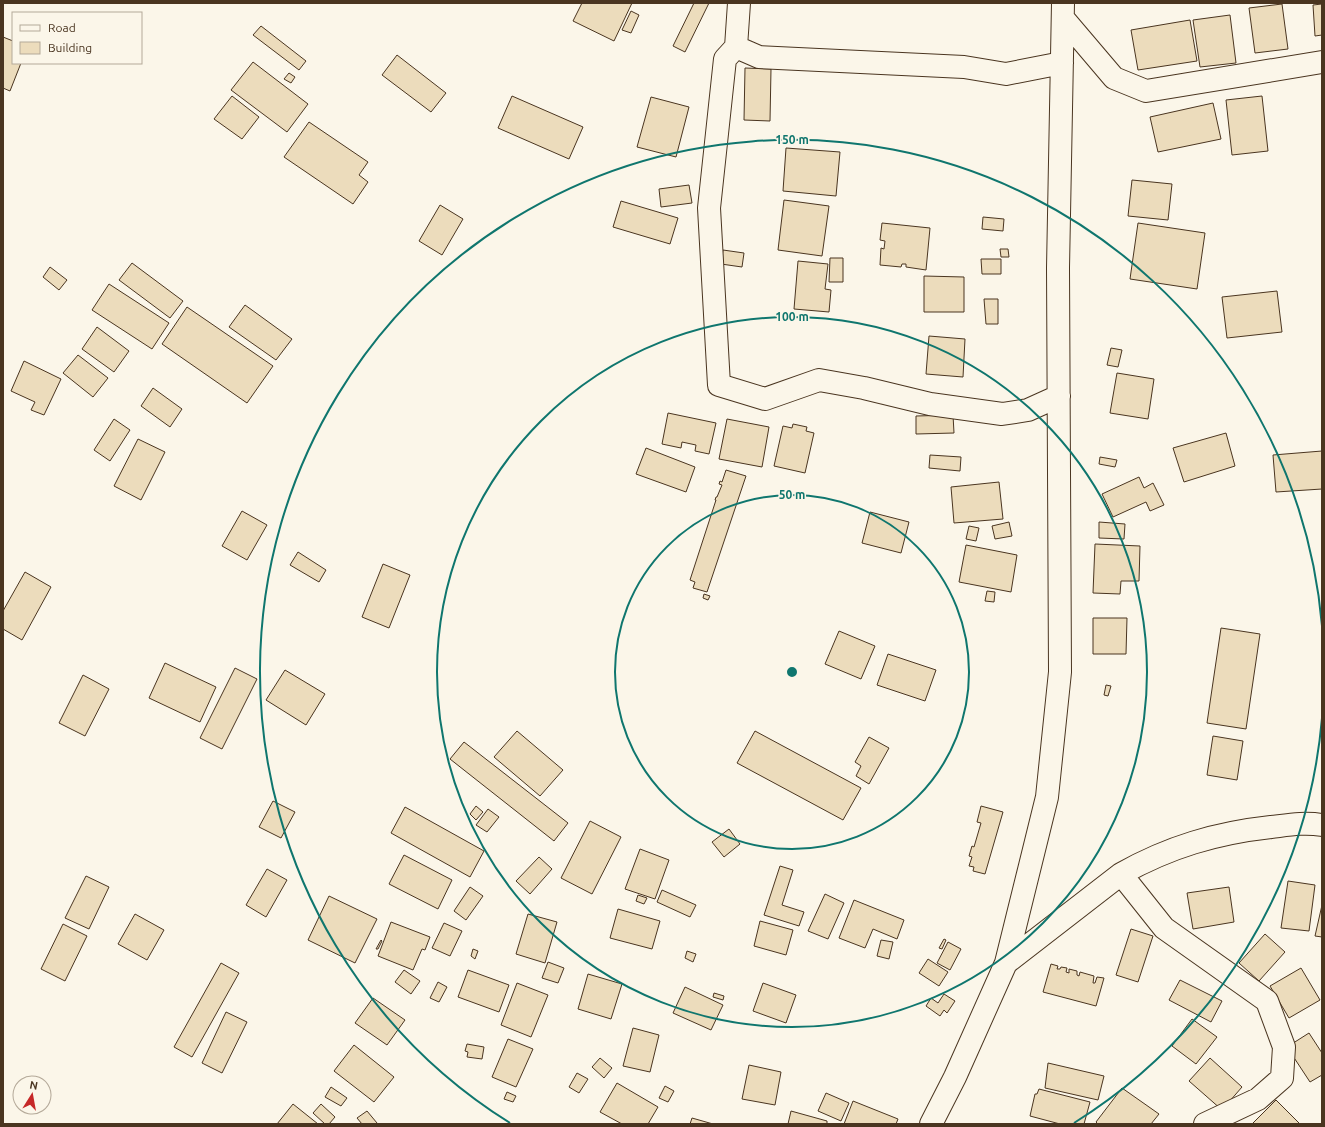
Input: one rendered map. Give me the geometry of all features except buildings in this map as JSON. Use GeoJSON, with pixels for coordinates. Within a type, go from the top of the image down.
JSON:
{"type":"FeatureCollection","features":[{"type":"Feature","properties":{"kind":"street"},"geometry":{"type":"LineString","coordinates":[[739,3],[736,47],[725,59],[709,208],[719,384],[765,398],[819,380],[864,388],[930,404],[1002,414],[1028,410],[1060,396]]}},
{"type":"Feature","properties":{"kind":"street"},"geometry":{"type":"LineString","coordinates":[[1063,10],[1114,78],[1146,91],[1322,62]]}},
{"type":"Feature","properties":{"kind":"street"},"geometry":{"type":"LineString","coordinates":[[930,1124],[956,1078],[1006,963],[1047,797],[1060,672],[1060,396],[1058,268],[1063,10]]}},
{"type":"Feature","properties":{"kind":"street"},"geometry":{"type":"LineString","coordinates":[[736,47],[759,57],[964,67],[1006,74],[1062,63]]}},
{"type":"Feature","properties":{"kind":"street"},"geometry":{"type":"LineString","coordinates":[[1006,963],[1121,874],[1139,864],[1182,846],[1233,831],[1307,822],[1322,825]]}},
{"type":"Feature","properties":{"kind":"street"},"geometry":{"type":"LineString","coordinates":[[1121,874],[1164,928],[1267,1001],[1284,1047],[1282,1078],[1258,1099],[1205,1124]]}}]}
